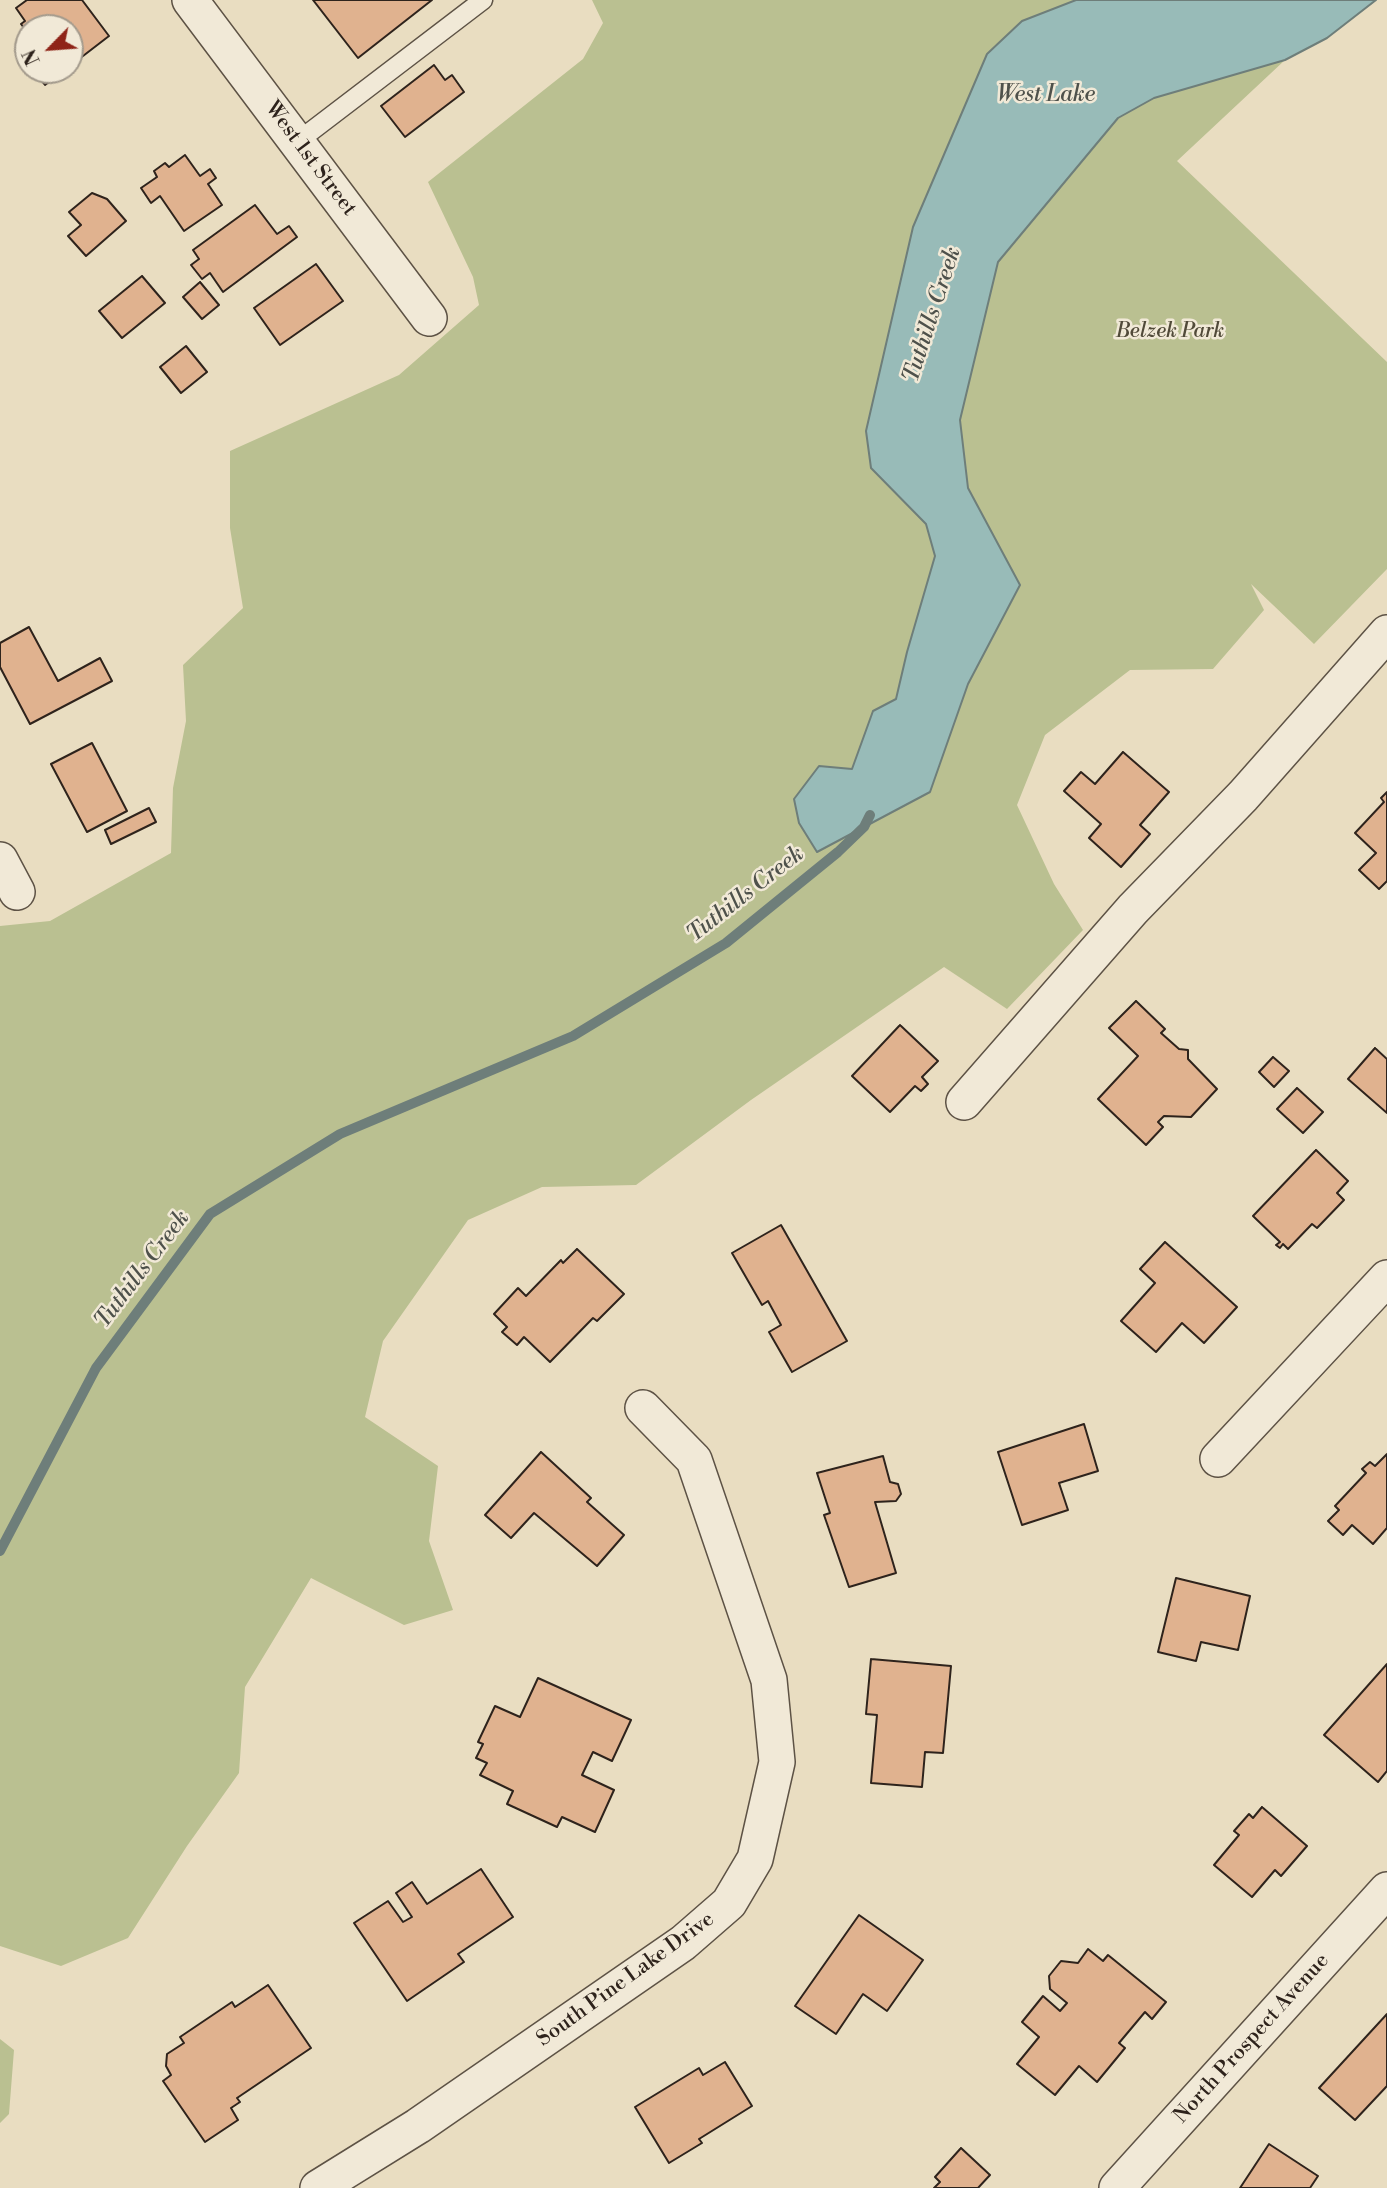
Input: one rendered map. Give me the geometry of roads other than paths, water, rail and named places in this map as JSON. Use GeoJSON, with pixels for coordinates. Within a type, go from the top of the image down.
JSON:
{"type":"FeatureCollection","features":[{"type":"Feature","properties":{"kind":"street","name":"West 1st Street"},"geometry":{"type":"LineString","coordinates":[[190,0],[429,318]]}},
{"type":"Feature","properties":{"kind":"street"},"geometry":{"type":"LineString","coordinates":[[964,1102],[1133,909],[1243,796],[1387,633]]}},
{"type":"Feature","properties":{"kind":"street"},"geometry":{"type":"LineString","coordinates":[[0,860],[17,892]]}},
{"type":"Feature","properties":{"kind":"street"},"geometry":{"type":"LineString","coordinates":[[1218,1459],[1387,1278]]}},
{"type":"Feature","properties":{"kind":"street","name":"South Pine Lake Drive"},"geometry":{"type":"LineString","coordinates":[[318,2188],[418,2126],[683,1943],[729,1903],[755,1859],[766,1823],[777,1762],[769,1680],[694,1460],[643,1409]]}},
{"type":"Feature","properties":{"kind":"street","name":"North Prospect Avenue"},"geometry":{"type":"LineString","coordinates":[[1117,2188],[1387,1890]]}},
{"type":"Feature","properties":{"kind":"lane"},"geometry":{"type":"LineString","coordinates":[[297,142],[483,0]]}},
{"type":"Feature","properties":{"kind":"water","name":"West Lake"},"geometry":{"type":"Polygon","coordinates":[[[1076,0],[1376,0],[1327,38],[1285,60],[1154,98],[1118,118],[998,262],[960,420],[968,488],[1020,585],[968,684],[930,792],[817,852],[799,823],[794,799],[819,766],[852,769],[873,711],[896,699],[935,556],[926,524],[871,468],[866,431],[913,227],[987,54],[1022,21],[1076,0]]]}},
{"type":"Feature","properties":{"kind":"waterway","name":"Tuthills Creek"},"geometry":{"type":"LineString","coordinates":[[0,1551],[96,1368],[210,1214],[340,1134],[573,1036],[726,943],[838,852],[864,827],[870,815]]}},
{"type":"Feature","properties":{"kind":"park label","name":"Belzek Park"},"geometry":{"type":"Point","coordinates":[1170,332]}}]}
